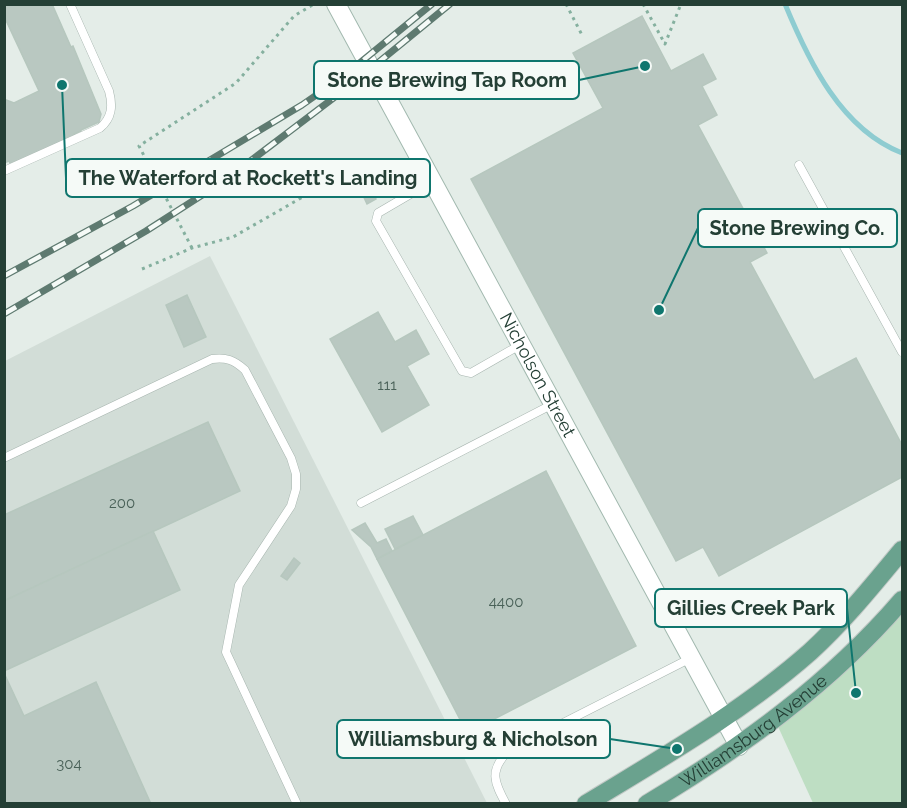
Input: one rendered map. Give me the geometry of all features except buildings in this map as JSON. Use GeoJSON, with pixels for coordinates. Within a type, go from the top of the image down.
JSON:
{"type":"FeatureCollection","features":[{"type":"Feature","properties":{"kind":"main road","name":"Nicholson Street"},"geometry":{"type":"LineString","coordinates":[[336,4],[738,746]]}},
{"type":"Feature","properties":{"kind":"main road","name":"Williamsburg Avenue"},"geometry":{"type":"LineString","coordinates":[[586,804],[724,719],[811,651],[852,610],[903,550]]}},
{"type":"Feature","properties":{"kind":"main road","name":"Williamsburg Avenue"},"geometry":{"type":"LineString","coordinates":[[647,804],[738,746],[786,712],[832,674],[875,632],[903,600]]}},
{"type":"Feature","properties":{"kind":"lane"},"geometry":{"type":"LineString","coordinates":[[4,171],[100,128],[108,119],[112,100],[70,4]]}},
{"type":"Feature","properties":{"kind":"lane"},"geometry":{"type":"LineString","coordinates":[[799,165],[903,352]]}},
{"type":"Feature","properties":{"kind":"lane"},"geometry":{"type":"LineString","coordinates":[[433,181],[378,213],[376,221],[462,371],[471,373],[521,345]]}},
{"type":"Feature","properties":{"kind":"lane"},"geometry":{"type":"LineString","coordinates":[[4,458],[212,359],[224,358],[236,362],[245,369],[291,458],[296,474],[296,489],[291,506],[239,585],[226,652],[297,804]]}},
{"type":"Feature","properties":{"kind":"lane"},"geometry":{"type":"LineString","coordinates":[[361,503],[553,404]]}},
{"type":"Feature","properties":{"kind":"lane"},"geometry":{"type":"LineString","coordinates":[[506,804],[496,786],[495,775],[498,762],[508,751],[691,658]]}},
{"type":"Feature","properties":{"kind":"path"},"geometry":{"type":"LineString","coordinates":[[192,248],[138,147],[237,83],[294,16],[314,4]]}},
{"type":"Feature","properties":{"kind":"path"},"geometry":{"type":"LineString","coordinates":[[566,4],[582,35]]}},
{"type":"Feature","properties":{"kind":"path"},"geometry":{"type":"LineString","coordinates":[[643,4],[665,44],[681,4]]}},
{"type":"Feature","properties":{"kind":"path"},"geometry":{"type":"LineString","coordinates":[[142,269],[192,248],[233,237],[308,194]]}},
{"type":"Feature","properties":{"kind":"shaded area"},"geometry":{"type":"Polygon","coordinates":[[[210,256],[487,803],[5,804],[5,361],[210,256]]]}},
{"type":"Feature","properties":{"kind":"green space"},"geometry":{"type":"Polygon","coordinates":[[[902,600],[902,803],[813,803],[775,720],[902,600]]]}},
{"type":"Feature","properties":{"kind":"waterway"},"geometry":{"type":"LineString","coordinates":[[785,4],[816,70],[845,111],[861,128],[880,142],[902,153]]}},
{"type":"Feature","properties":{"kind":"railway"},"geometry":{"type":"LineString","coordinates":[[4,276],[133,206],[302,105],[345,75],[432,4]]}},
{"type":"Feature","properties":{"kind":"railway"},"geometry":{"type":"LineString","coordinates":[[4,314],[146,231],[224,181],[352,84],[450,4]]}},
{"type":"Feature","properties":{"kind":"place","name":"Stone Brewing Tap Room"},"geometry":{"type":"Point","coordinates":[645,66]}},
{"type":"Feature","properties":{"kind":"place","name":"The Waterford at Rockett's Landing"},"geometry":{"type":"Point","coordinates":[62,85]}},
{"type":"Feature","properties":{"kind":"place","name":"Stone Brewing Co."},"geometry":{"type":"Point","coordinates":[659,310]}},
{"type":"Feature","properties":{"kind":"place","name":"Gillies Creek Park"},"geometry":{"type":"Point","coordinates":[856,693]}},
{"type":"Feature","properties":{"kind":"place","name":"Williamsburg & Nicholson"},"geometry":{"type":"Point","coordinates":[677,749]}}]}
